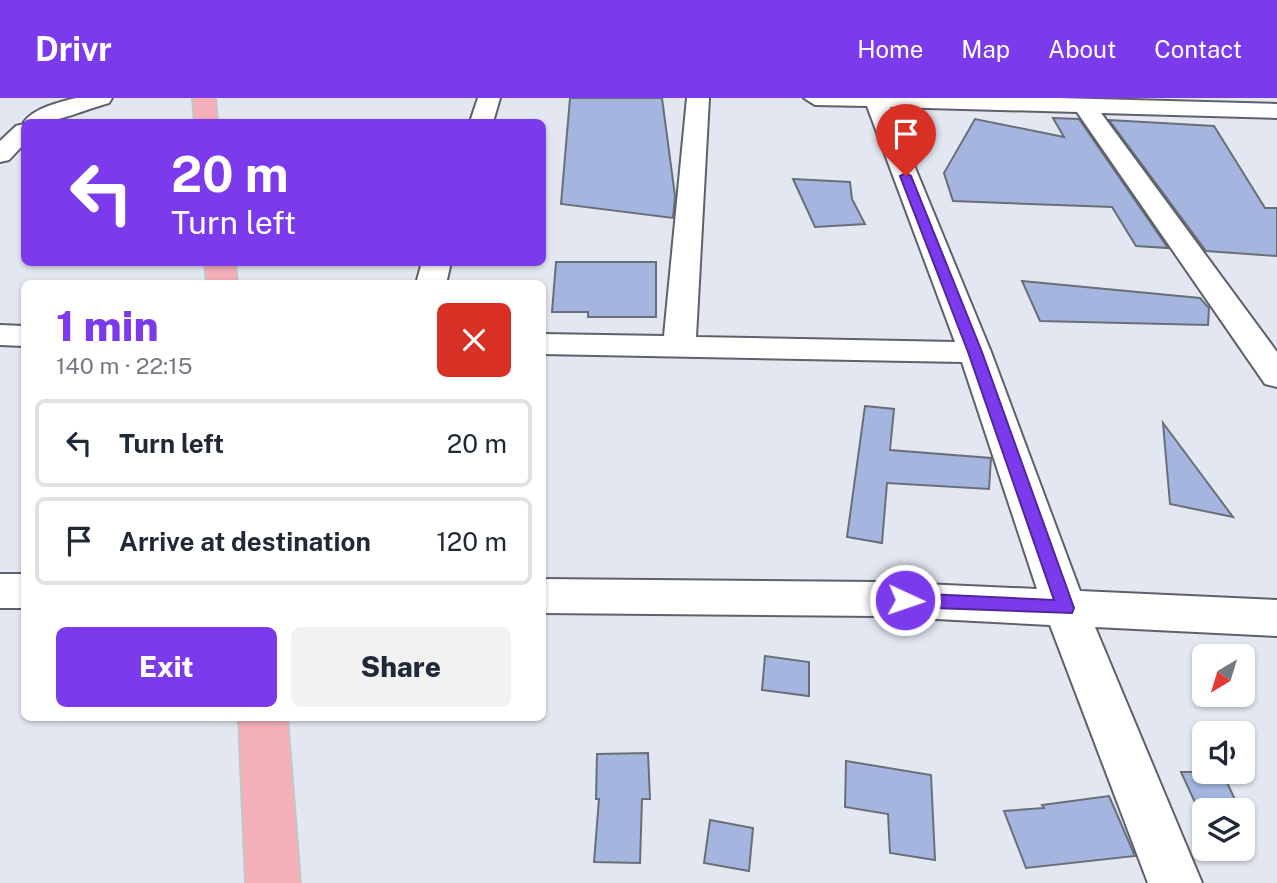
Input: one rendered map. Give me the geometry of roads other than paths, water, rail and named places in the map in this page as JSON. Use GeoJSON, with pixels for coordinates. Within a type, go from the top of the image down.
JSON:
{"type":"FeatureCollection","features":[{"type":"Feature","properties":{"kind":"highway"},"geometry":{"type":"LineString","coordinates":[[204,98],[206,119]]}},
{"type":"Feature","properties":{"kind":"highway"},"geometry":{"type":"LineString","coordinates":[[263,721],[273,883]]}},
{"type":"Feature","properties":{"kind":"street"},"geometry":{"type":"LineString","coordinates":[[42,119],[65,108],[101,98]]}},
{"type":"Feature","properties":{"kind":"street"},"geometry":{"type":"LineString","coordinates":[[483,119],[489,98]]}},
{"type":"Feature","properties":{"kind":"street"},"geometry":{"type":"LineString","coordinates":[[679,345],[698,98]]}},
{"type":"Feature","properties":{"kind":"street"},"geometry":{"type":"LineString","coordinates":[[815,98],[1086,108],[1277,111]]}},
{"type":"Feature","properties":{"kind":"street"},"geometry":{"type":"LineString","coordinates":[[876,101],[975,352],[1065,608],[1175,883]]}},
{"type":"Feature","properties":{"kind":"street"},"geometry":{"type":"LineString","coordinates":[[1086,108],[1277,376]]}},
{"type":"Feature","properties":{"kind":"street"},"geometry":{"type":"LineString","coordinates":[[0,155],[21,134]]}},
{"type":"Feature","properties":{"kind":"street"},"geometry":{"type":"LineString","coordinates":[[0,335],[21,336]]}},
{"type":"Feature","properties":{"kind":"street"},"geometry":{"type":"LineString","coordinates":[[546,344],[975,352]]}},
{"type":"Feature","properties":{"kind":"street"},"geometry":{"type":"LineString","coordinates":[[0,591],[21,591]]}},
{"type":"Feature","properties":{"kind":"street"},"geometry":{"type":"LineString","coordinates":[[546,596],[878,599],[1277,618]]}}]}
